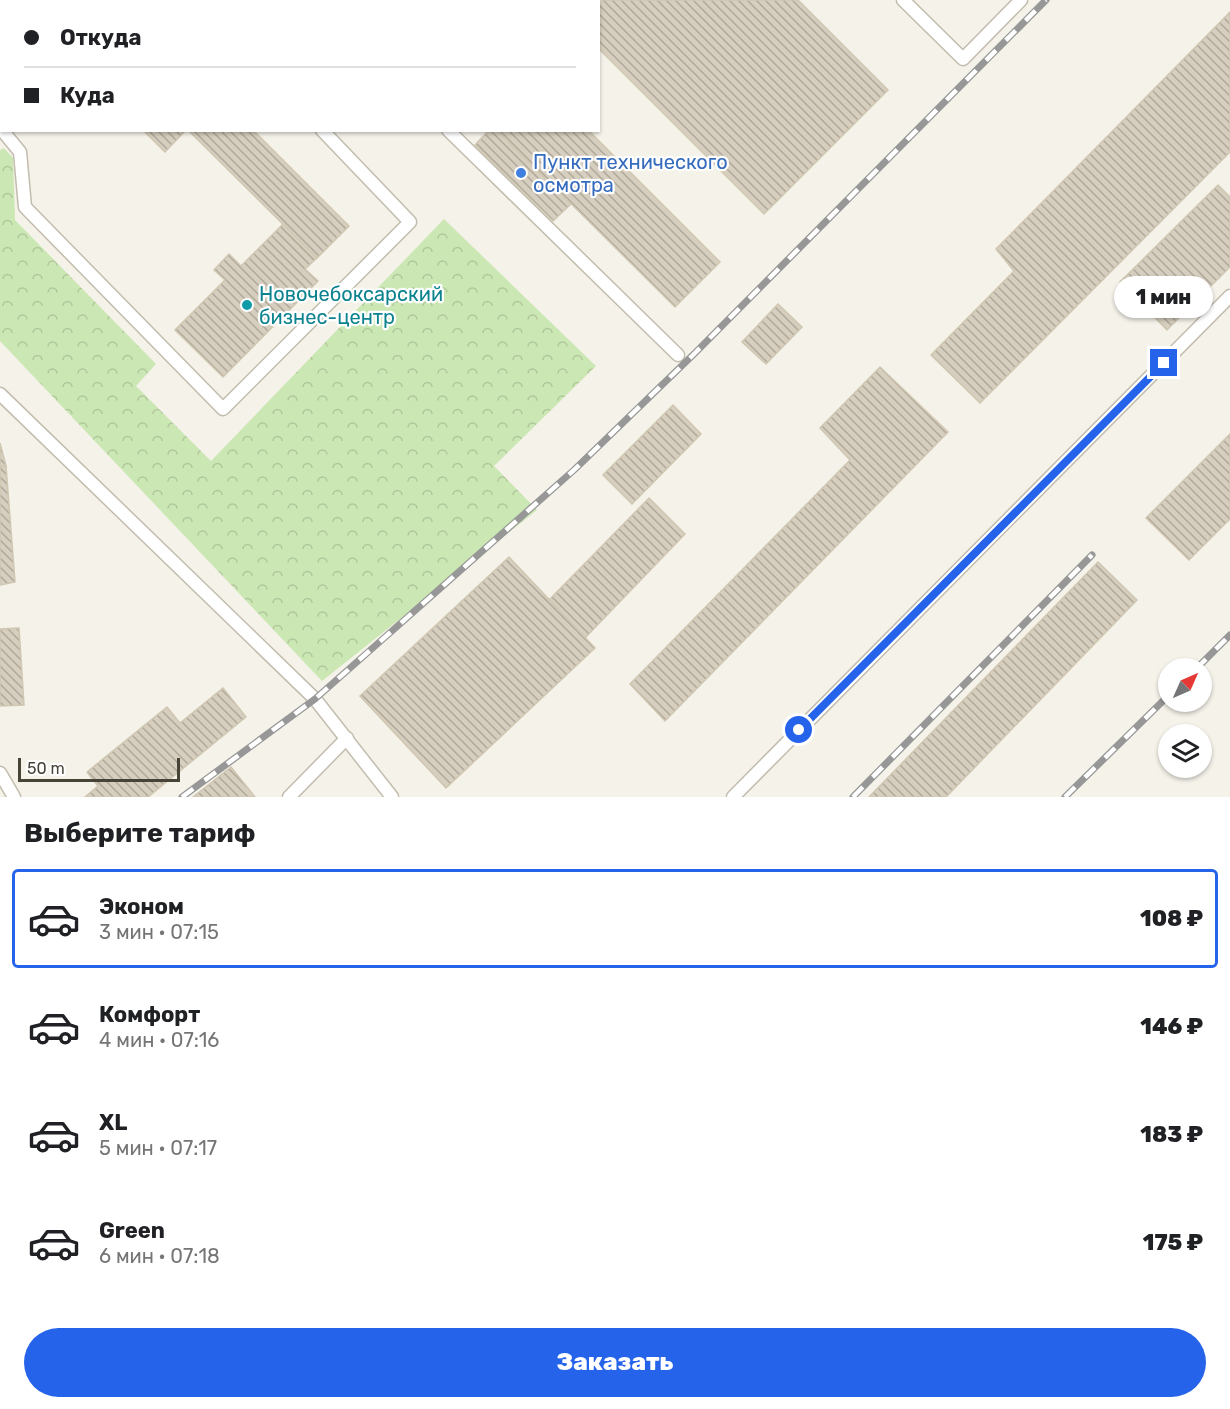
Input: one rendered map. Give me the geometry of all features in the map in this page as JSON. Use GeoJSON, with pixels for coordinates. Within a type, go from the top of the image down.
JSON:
{"type":"FeatureCollection","features":[{"type":"Feature","properties":{"kind":"lane"},"geometry":{"type":"LineString","coordinates":[[903,0],[963,59],[1021,0]]}},
{"type":"Feature","properties":{"kind":"lane"},"geometry":{"type":"LineString","coordinates":[[3,132],[20,152],[25,207],[223,409],[410,222],[324,132]]}},
{"type":"Feature","properties":{"kind":"lane"},"geometry":{"type":"LineString","coordinates":[[450,132],[678,355]]}},
{"type":"Feature","properties":{"kind":"lane"},"geometry":{"type":"LineString","coordinates":[[733,797],[1230,296]]}},
{"type":"Feature","properties":{"kind":"lane"},"geometry":{"type":"LineString","coordinates":[[0,394],[315,699],[392,797]]}},
{"type":"Feature","properties":{"kind":"lane"},"geometry":{"type":"LineString","coordinates":[[289,797],[347,738]]}},
{"type":"Feature","properties":{"kind":"lane"},"geometry":{"type":"LineString","coordinates":[[0,773],[14,797]]}},
{"type":"Feature","properties":{"kind":"green space"},"geometry":{"type":"Polygon","coordinates":[[[4,148],[13,158],[15,220],[156,364],[136,386],[211,461],[444,219],[596,366],[494,466],[537,510],[322,681],[0,341],[0,150],[4,148]]]}},
{"type":"Feature","properties":{"kind":"building"},"geometry":{"type":"Polygon","coordinates":[[[600,0],[798,0],[888,90],[764,214],[600,50],[600,0]]]}},
{"type":"Feature","properties":{"kind":"building"},"geometry":{"type":"Polygon","coordinates":[[[1230,12],[1230,152],[980,403],[931,355],[1014,271],[996,249],[1230,12]]]}},
{"type":"Feature","properties":{"kind":"building"},"geometry":{"type":"Polygon","coordinates":[[[145,132],[184,132],[165,152],[145,132]]]}},
{"type":"Feature","properties":{"kind":"building"},"geometry":{"type":"Polygon","coordinates":[[[190,132],[255,132],[349,226],[317,258],[190,132]]]}},
{"type":"Feature","properties":{"kind":"building"},"geometry":{"type":"Polygon","coordinates":[[[487,132],[499,132],[571,204],[553,221],[475,145],[487,132]]]}},
{"type":"Feature","properties":{"kind":"building"},"geometry":{"type":"Polygon","coordinates":[[[499,132],[590,132],[720,262],[675,307],[499,132]]]}},
{"type":"Feature","properties":{"kind":"building"},"geometry":{"type":"Polygon","coordinates":[[[1218,185],[1230,197],[1230,267],[1167,330],[1120,282],[1218,185]]]}},
{"type":"Feature","properties":{"kind":"building","name":"Новочебоксарский бизнес-центр"},"geometry":{"type":"Polygon","coordinates":[[[283,224],[317,258],[305,269],[318,281],[223,377],[175,330],[225,280],[214,270],[229,254],[241,266],[283,224]]]}},
{"type":"Feature","properties":{"kind":"building"},"geometry":{"type":"Polygon","coordinates":[[[778,304],[802,327],[766,364],[742,342],[778,304]]]}},
{"type":"Feature","properties":{"kind":"building"},"geometry":{"type":"Polygon","coordinates":[[[880,367],[948,432],[665,721],[630,684],[850,460],[820,428],[880,367]]]}},
{"type":"Feature","properties":{"kind":"building"},"geometry":{"type":"Polygon","coordinates":[[[673,405],[701,434],[632,504],[603,475],[673,405]]]}},
{"type":"Feature","properties":{"kind":"building"},"geometry":{"type":"Polygon","coordinates":[[[1230,434],[1230,519],[1189,560],[1146,518],[1230,434]]]}},
{"type":"Feature","properties":{"kind":"building"},"geometry":{"type":"Polygon","coordinates":[[[0,443],[6,466],[0,467],[0,443]]]}},
{"type":"Feature","properties":{"kind":"building"},"geometry":{"type":"Polygon","coordinates":[[[6,466],[15,582],[0,585],[0,467],[6,466]]]}},
{"type":"Feature","properties":{"kind":"building"},"geometry":{"type":"Polygon","coordinates":[[[649,498],[685,534],[585,638],[549,600],[649,498]]]}},
{"type":"Feature","properties":{"kind":"building"},"geometry":{"type":"Polygon","coordinates":[[[509,557],[595,648],[446,788],[360,696],[509,557]]]}},
{"type":"Feature","properties":{"kind":"building"},"geometry":{"type":"Polygon","coordinates":[[[1098,562],[1137,600],[946,797],[869,797],[1098,562]]]}},
{"type":"Feature","properties":{"kind":"building"},"geometry":{"type":"Polygon","coordinates":[[[19,628],[24,705],[0,706],[0,629],[19,628]]]}},
{"type":"Feature","properties":{"kind":"building"},"geometry":{"type":"Polygon","coordinates":[[[223,688],[246,717],[148,797],[85,797],[98,786],[87,772],[167,707],[180,723],[223,688]]]}},
{"type":"Feature","properties":{"kind":"building"},"geometry":{"type":"Polygon","coordinates":[[[231,767],[255,797],[193,797],[231,767]]]}},
{"type":"Feature","properties":{"kind":"railway"},"geometry":{"type":"LineString","coordinates":[[182,797],[315,699],[574,470],[695,353],[1046,0]]}},
{"type":"Feature","properties":{"kind":"railway"},"geometry":{"type":"LineString","coordinates":[[853,797],[1092,555]]}},
{"type":"Feature","properties":{"kind":"railway"},"geometry":{"type":"LineString","coordinates":[[1207,658],[1230,635]]}},
{"type":"Feature","properties":{"kind":"railway"},"geometry":{"type":"LineString","coordinates":[[1065,797],[1158,706]]}},
{"type":"Feature","properties":{"kind":"place","name":"Пункт технического осмотра"},"geometry":{"type":"Point","coordinates":[521,173]}},
{"type":"Feature","properties":{"kind":"place","name":"Новочебоксарский бизнес-центр"},"geometry":{"type":"Point","coordinates":[247,305]}},
{"type":"Feature","properties":{"kind":"route"},"geometry":{"type":"LineString","coordinates":[[799,730],[1164,363]]}}]}
